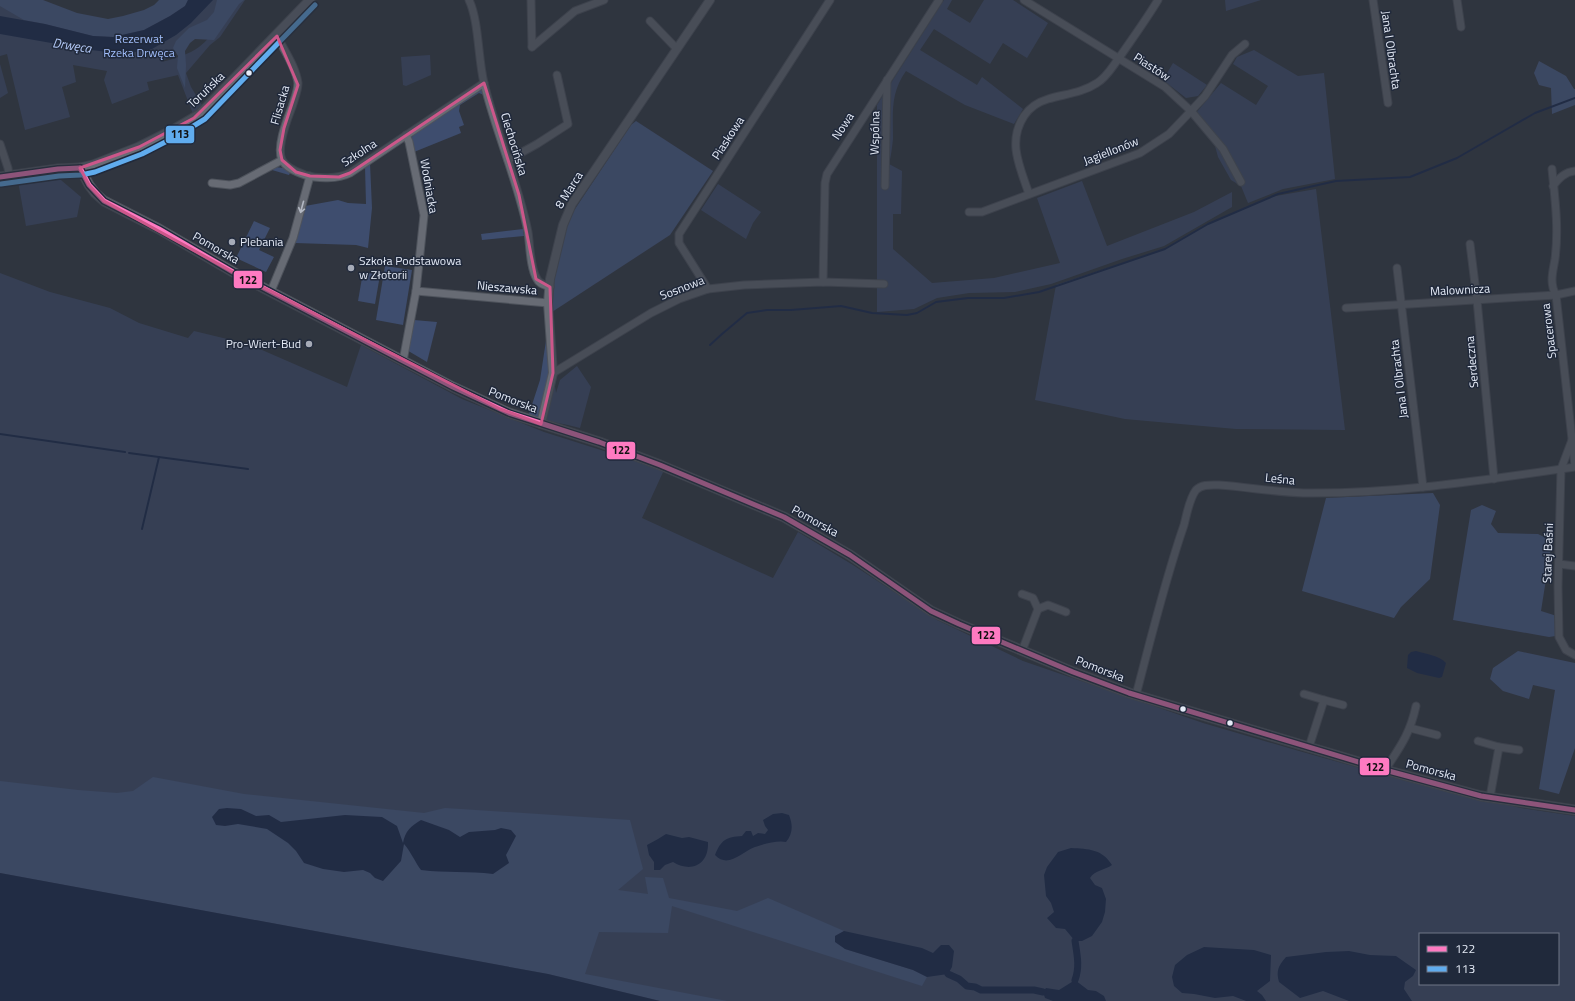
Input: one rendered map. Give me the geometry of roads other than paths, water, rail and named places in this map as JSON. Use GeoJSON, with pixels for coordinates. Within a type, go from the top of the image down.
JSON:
{"type":"FeatureCollection","features":[{"type":"Feature","properties":{"kind":"main road","name":"Toruńska"},"geometry":{"type":"LineString","coordinates":[[5,176],[58,169],[80,168],[93,165],[139,147],[194,118],[200,114],[277,36],[309,0]]}},
{"type":"Feature","properties":{"kind":"main road","name":"Pomorska"},"geometry":{"type":"LineString","coordinates":[[80,168],[89,185],[104,201],[154,226],[233,272],[489,405],[541,424],[599,442],[660,465],[784,517],[850,555],[931,610],[953,622],[1022,651],[1136,695],[1428,782],[1490,797],[1575,810]]}},
{"type":"Feature","properties":{"kind":"street","name":"Ciechocińska"},"geometry":{"type":"LineString","coordinates":[[469,0],[472,6],[475,21],[484,83],[528,231],[536,279],[540,283],[550,287]]}},
{"type":"Feature","properties":{"kind":"street"},"geometry":{"type":"LineString","coordinates":[[531,0],[532,48],[576,11],[604,0]]}},
{"type":"Feature","properties":{"kind":"street","name":"8 Marca"},"geometry":{"type":"LineString","coordinates":[[541,424],[553,373],[548,303],[554,259],[563,225],[572,204],[710,0]]}},
{"type":"Feature","properties":{"kind":"street","name":"Piaskowa"},"geometry":{"type":"LineString","coordinates":[[708,289],[679,242],[679,234],[830,0]]}},
{"type":"Feature","properties":{"kind":"street","name":"Nowa"},"geometry":{"type":"LineString","coordinates":[[823,282],[825,183],[827,174],[939,0]]}},
{"type":"Feature","properties":{"kind":"street","name":"Piastów"},"geometry":{"type":"LineString","coordinates":[[1024,0],[1165,87],[1191,111],[1222,149],[1241,182]]}},
{"type":"Feature","properties":{"kind":"street"},"geometry":{"type":"LineString","coordinates":[[1029,194],[1017,159],[1015,145],[1016,131],[1022,119],[1027,112],[1040,102],[1077,92],[1097,83],[1106,76],[1158,0]]}},
{"type":"Feature","properties":{"kind":"street","name":"Jana I Olbrachta"},"geometry":{"type":"LineString","coordinates":[[1372,0],[1388,102]]}},
{"type":"Feature","properties":{"kind":"street"},"geometry":{"type":"LineString","coordinates":[[1457,0],[1462,27]]}},
{"type":"Feature","properties":{"kind":"street"},"geometry":{"type":"LineString","coordinates":[[650,21],[677,49]]}},
{"type":"Feature","properties":{"kind":"street","name":"Flisacka"},"geometry":{"type":"LineString","coordinates":[[277,36],[296,76],[298,84],[284,128],[280,150],[282,160]]}},
{"type":"Feature","properties":{"kind":"street","name":"Jagiellonów"},"geometry":{"type":"LineString","coordinates":[[969,212],[982,212],[1140,153],[1169,134],[1191,111],[1205,96],[1232,55],[1244,44]]}},
{"type":"Feature","properties":{"kind":"street"},"geometry":{"type":"LineString","coordinates":[[508,160],[537,144],[568,124],[557,75]]}},
{"type":"Feature","properties":{"kind":"street","name":"Wspólna"},"geometry":{"type":"LineString","coordinates":[[885,186],[887,80]]}},
{"type":"Feature","properties":{"kind":"street","name":"Szkolna"},"geometry":{"type":"LineString","coordinates":[[282,160],[287,166],[296,172],[310,176],[345,176],[484,83]]}},
{"type":"Feature","properties":{"kind":"street","name":"Wodniacka"},"geometry":{"type":"LineString","coordinates":[[403,360],[416,291],[424,215],[409,142],[406,135]]}},
{"type":"Feature","properties":{"kind":"street"},"geometry":{"type":"LineString","coordinates":[[0,144],[8,168],[5,176]]}},
{"type":"Feature","properties":{"kind":"street"},"geometry":{"type":"LineString","coordinates":[[212,183],[230,185],[239,183],[282,160]]}},
{"type":"Feature","properties":{"kind":"street","name":"Spacerowa"},"geometry":{"type":"LineString","coordinates":[[1552,169],[1557,238],[1551,280],[1552,289],[1556,295],[1575,467]]}},
{"type":"Feature","properties":{"kind":"street"},"geometry":{"type":"LineString","coordinates":[[1554,186],[1558,178],[1575,171]]}},
{"type":"Feature","properties":{"kind":"street"},"geometry":{"type":"LineString","coordinates":[[272,291],[293,238],[310,176]]}},
{"type":"Feature","properties":{"kind":"street","name":"Serdeczna"},"geometry":{"type":"LineString","coordinates":[[1470,244],[1477,300],[1494,479]]}},
{"type":"Feature","properties":{"kind":"street","name":"Jana I Olbrachta"},"geometry":{"type":"LineString","coordinates":[[1397,268],[1424,487]]}},
{"type":"Feature","properties":{"kind":"street","name":"Sosnowa"},"geometry":{"type":"LineString","coordinates":[[553,373],[651,313],[679,299],[708,289],[744,285],[823,282],[884,284]]}},
{"type":"Feature","properties":{"kind":"street","name":"Nieszawska"},"geometry":{"type":"LineString","coordinates":[[416,291],[548,303]]}},
{"type":"Feature","properties":{"kind":"street","name":"Malownicza"},"geometry":{"type":"LineString","coordinates":[[1346,308],[1556,295],[1575,291]]}},
{"type":"Feature","properties":{"kind":"street","name":"Starej Baśni"},"geometry":{"type":"LineString","coordinates":[[1573,438],[1561,469],[1558,587],[1559,637],[1566,650],[1575,655]]}},
{"type":"Feature","properties":{"kind":"street","name":"Leśna"},"geometry":{"type":"LineString","coordinates":[[1136,695],[1177,543],[1192,498],[1196,491],[1201,487],[1219,484],[1302,493],[1424,487],[1494,479],[1575,467]]}},
{"type":"Feature","properties":{"kind":"street"},"geometry":{"type":"LineString","coordinates":[[1559,564],[1575,566]]}},
{"type":"Feature","properties":{"kind":"street"},"geometry":{"type":"LineString","coordinates":[[1022,594],[1033,598],[1038,609],[1022,651]]}},
{"type":"Feature","properties":{"kind":"street"},"geometry":{"type":"LineString","coordinates":[[1038,609],[1048,606],[1066,612]]}},
{"type":"Feature","properties":{"kind":"street"},"geometry":{"type":"LineString","coordinates":[[1304,694],[1343,705]]}},
{"type":"Feature","properties":{"kind":"street"},"geometry":{"type":"LineString","coordinates":[[1309,747],[1324,700]]}},
{"type":"Feature","properties":{"kind":"street"},"geometry":{"type":"LineString","coordinates":[[1385,770],[1410,728],[1416,706]]}},
{"type":"Feature","properties":{"kind":"street"},"geometry":{"type":"LineString","coordinates":[[1410,728],[1437,735]]}},
{"type":"Feature","properties":{"kind":"street"},"geometry":{"type":"LineString","coordinates":[[1478,741],[1499,747],[1519,750]]}},
{"type":"Feature","properties":{"kind":"street"},"geometry":{"type":"LineString","coordinates":[[1490,797],[1499,747]]}},
{"type":"Feature","properties":{"kind":"water","name":"Drwęca"},"geometry":{"type":"Polygon","coordinates":[[[188,0],[213,0],[191,23],[176,35],[152,49],[124,54],[91,50],[0,34],[0,16],[45,24],[93,36],[113,37],[144,30],[185,6],[188,0]]]}},
{"type":"Feature","properties":{"kind":"water"},"geometry":{"type":"Polygon","coordinates":[[[1416,651],[1436,656],[1446,663],[1442,677],[1439,678],[1417,673],[1407,668],[1408,655],[1411,652],[1416,651]]]}},
{"type":"Feature","properties":{"kind":"water"},"geometry":{"type":"Polygon","coordinates":[[[219,809],[241,809],[256,816],[269,815],[281,822],[345,815],[382,817],[397,826],[403,843],[405,835],[409,829],[421,820],[449,830],[460,837],[469,832],[495,830],[501,828],[511,830],[516,836],[506,855],[509,863],[493,874],[421,870],[404,844],[401,861],[383,881],[375,878],[370,873],[363,870],[344,872],[323,869],[304,863],[296,851],[288,843],[267,829],[238,824],[225,826],[216,825],[212,817],[219,809]]]}},
{"type":"Feature","properties":{"kind":"water"},"geometry":{"type":"Polygon","coordinates":[[[782,813],[789,815],[792,829],[786,842],[775,842],[758,846],[730,860],[720,859],[715,855],[722,843],[728,838],[742,836],[746,831],[751,831],[753,836],[758,833],[765,834],[768,830],[763,820],[773,814],[782,813]]]}},
{"type":"Feature","properties":{"kind":"water"},"geometry":{"type":"Polygon","coordinates":[[[666,834],[682,838],[689,837],[708,842],[708,850],[702,861],[698,865],[692,867],[686,867],[673,862],[665,865],[660,870],[654,870],[654,862],[649,855],[647,845],[666,834]]]}},
{"type":"Feature","properties":{"kind":"water"},"geometry":{"type":"Polygon","coordinates":[[[1071,848],[1099,853],[1112,865],[1095,873],[1090,878],[1095,885],[1102,888],[1106,899],[1105,912],[1102,922],[1092,936],[1082,941],[1075,941],[1065,929],[1056,928],[1047,918],[1054,912],[1051,903],[1046,896],[1044,875],[1047,867],[1058,852],[1071,848]]]}},
{"type":"Feature","properties":{"kind":"water"},"geometry":{"type":"Polygon","coordinates":[[[0,873],[548,974],[660,1001],[0,1001],[0,873]]]}},
{"type":"Feature","properties":{"kind":"water"},"geometry":{"type":"Polygon","coordinates":[[[844,931],[922,948],[933,953],[941,945],[949,945],[954,951],[952,967],[948,974],[927,977],[913,970],[845,949],[835,942],[835,936],[844,931]]]}},
{"type":"Feature","properties":{"kind":"water"},"geometry":{"type":"Polygon","coordinates":[[[1204,947],[1254,950],[1271,955],[1270,981],[1257,991],[1266,1001],[1246,1001],[1233,996],[1215,998],[1182,993],[1174,986],[1172,977],[1175,965],[1187,955],[1204,947]]]}},
{"type":"Feature","properties":{"kind":"water"},"geometry":{"type":"Polygon","coordinates":[[[1349,951],[1370,955],[1396,956],[1416,970],[1413,976],[1405,982],[1404,989],[1412,1001],[1349,1001],[1323,991],[1300,998],[1279,982],[1278,969],[1286,957],[1349,951]]]}},
{"type":"Feature","properties":{"kind":"water"},"geometry":{"type":"Polygon","coordinates":[[[1075,980],[1088,990],[1096,991],[1104,996],[1106,1001],[1053,1001],[1045,998],[1043,992],[1046,988],[1059,990],[1075,980]]]}},
{"type":"Feature","properties":{"kind":"waterway"},"geometry":{"type":"LineString","coordinates":[[710,345],[747,313],[767,310],[791,310],[841,306],[872,313],[907,315],[917,313],[936,302],[968,298],[1004,298],[1039,292],[1165,249],[1208,224],[1278,194],[1336,181],[1410,177],[1457,158],[1535,113],[1575,98]]}},
{"type":"Feature","properties":{"kind":"waterway"},"geometry":{"type":"LineString","coordinates":[[0,434],[125,452]]}},
{"type":"Feature","properties":{"kind":"waterway"},"geometry":{"type":"LineString","coordinates":[[129,453],[248,469]]}},
{"type":"Feature","properties":{"kind":"waterway"},"geometry":{"type":"LineString","coordinates":[[142,529],[159,457]]}},
{"type":"Feature","properties":{"kind":"waterway"},"geometry":{"type":"LineString","coordinates":[[1075,941],[1078,965],[1075,980]]}},
{"type":"Feature","properties":{"kind":"waterway"},"geometry":{"type":"LineString","coordinates":[[948,974],[959,979],[967,986],[975,987],[981,990],[1034,990],[1043,992]]}},
{"type":"Feature","properties":{"kind":"place","name":"Plebania"},"geometry":{"type":"Point","coordinates":[232,242]}},
{"type":"Feature","properties":{"kind":"place","name":"Szkoła Podstawowa w Złotorii"},"geometry":{"type":"Point","coordinates":[351,268]}},
{"type":"Feature","properties":{"kind":"place","name":"Pro-Wiert-Bud"},"geometry":{"type":"Point","coordinates":[309,344]}},
{"type":"Feature","properties":{"kind":"park label","name":"Rezerwat Rzeka Drwęca"},"geometry":{"type":"Point","coordinates":[139,46]}}]}
